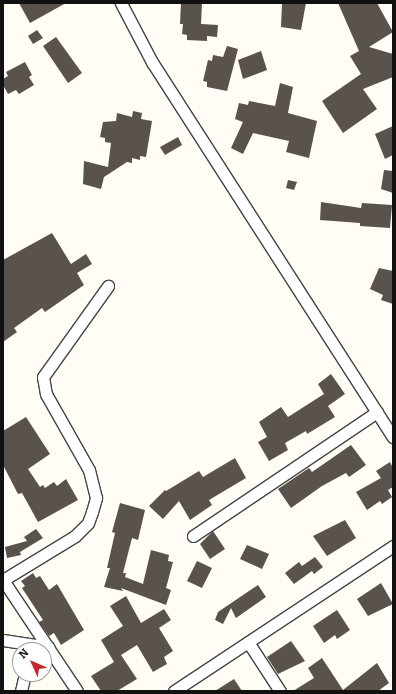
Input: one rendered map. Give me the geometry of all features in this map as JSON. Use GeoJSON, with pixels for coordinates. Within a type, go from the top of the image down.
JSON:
{"type":"FeatureCollection","features":[{"type":"Feature","properties":{"kind":"street"},"geometry":{"type":"LineString","coordinates":[[121,3],[152,62],[393,438]]}},
{"type":"Feature","properties":{"kind":"street"},"geometry":{"type":"LineString","coordinates":[[45,642],[3,580],[75,536],[88,523],[92,512],[96,498],[89,470],[46,394],[43,377],[108,286]]}},
{"type":"Feature","properties":{"kind":"street"},"geometry":{"type":"LineString","coordinates":[[193,536],[377,412]]}},
{"type":"Feature","properties":{"kind":"street"},"geometry":{"type":"LineString","coordinates":[[174,691],[393,546]]}},
{"type":"Feature","properties":{"kind":"street"},"geometry":{"type":"LineString","coordinates":[[248,642],[280,691]]}},
{"type":"Feature","properties":{"kind":"street"},"geometry":{"type":"LineString","coordinates":[[52,653],[77,691]]}},
{"type":"Feature","properties":{"kind":"building"},"geometry":{"type":"Polygon","coordinates":[[[19,3],[66,3],[30,23],[19,3]]]}},
{"type":"Feature","properties":{"kind":"building"},"geometry":{"type":"Polygon","coordinates":[[[181,3],[202,3],[201,24],[218,25],[217,37],[207,36],[207,41],[187,40],[187,35],[182,34],[183,24],[180,24],[181,3]]]}},
{"type":"Feature","properties":{"kind":"building"},"geometry":{"type":"Polygon","coordinates":[[[282,3],[306,3],[301,30],[281,27],[282,3]]]}},
{"type":"Feature","properties":{"kind":"building"},"geometry":{"type":"Polygon","coordinates":[[[338,3],[377,3],[393,32],[369,47],[393,54],[393,77],[363,89],[377,109],[343,133],[322,101],[361,74],[350,56],[359,51],[338,3]]]}},
{"type":"Feature","properties":{"kind":"building"},"geometry":{"type":"Polygon","coordinates":[[[37,30],[43,38],[33,44],[28,36],[37,30]]]}},
{"type":"Feature","properties":{"kind":"building"},"geometry":{"type":"Polygon","coordinates":[[[56,37],[82,73],[68,83],[43,46],[56,37]]]}},
{"type":"Feature","properties":{"kind":"building"},"geometry":{"type":"Polygon","coordinates":[[[227,46],[238,49],[227,91],[207,87],[207,82],[203,81],[208,60],[212,61],[213,55],[223,57],[227,46]]]}},
{"type":"Feature","properties":{"kind":"building"},"geometry":{"type":"Polygon","coordinates":[[[261,51],[267,70],[243,79],[238,60],[261,51]]]}},
{"type":"Feature","properties":{"kind":"building"},"geometry":{"type":"Polygon","coordinates":[[[25,62],[32,75],[29,77],[34,85],[19,94],[16,90],[8,94],[3,85],[3,79],[8,76],[6,72],[25,62]]]}},
{"type":"Feature","properties":{"kind":"building"},"geometry":{"type":"Polygon","coordinates":[[[280,83],[293,87],[288,113],[317,121],[309,158],[286,152],[289,141],[253,133],[243,154],[231,148],[243,122],[235,119],[239,103],[248,105],[249,101],[275,106],[280,83]]]}},
{"type":"Feature","properties":{"kind":"building"},"geometry":{"type":"Polygon","coordinates":[[[133,111],[142,113],[141,119],[152,121],[146,157],[140,156],[140,160],[132,158],[132,163],[127,162],[104,177],[101,189],[83,184],[84,161],[108,167],[111,143],[105,142],[105,138],[100,137],[103,122],[116,121],[117,113],[132,117],[133,111]]]}},
{"type":"Feature","properties":{"kind":"building"},"geometry":{"type":"Polygon","coordinates":[[[393,126],[393,155],[385,159],[375,134],[393,126]]]}},
{"type":"Feature","properties":{"kind":"building"},"geometry":{"type":"Polygon","coordinates":[[[178,137],[182,145],[165,155],[160,147],[178,137]]]}},
{"type":"Feature","properties":{"kind":"building"},"geometry":{"type":"Polygon","coordinates":[[[384,170],[393,171],[393,193],[381,189],[384,170]]]}},
{"type":"Feature","properties":{"kind":"building"},"geometry":{"type":"Polygon","coordinates":[[[288,180],[297,182],[294,190],[286,188],[288,180]]]}},
{"type":"Feature","properties":{"kind":"building"},"geometry":{"type":"Polygon","coordinates":[[[321,202],[361,208],[362,203],[392,205],[390,228],[360,226],[360,223],[320,220],[321,202]]]}},
{"type":"Feature","properties":{"kind":"building"},"geometry":{"type":"Polygon","coordinates":[[[52,233],[71,264],[86,254],[92,264],[77,273],[84,285],[45,312],[42,308],[14,328],[17,332],[3,342],[3,260],[52,233]]]}},
{"type":"Feature","properties":{"kind":"building"},"geometry":{"type":"Polygon","coordinates":[[[379,268],[393,271],[393,304],[381,300],[383,295],[370,289],[379,268]]]}},
{"type":"Feature","properties":{"kind":"building"},"geometry":{"type":"Polygon","coordinates":[[[331,374],[345,394],[328,406],[335,417],[307,434],[306,431],[285,443],[288,450],[269,461],[258,442],[267,437],[259,422],[281,407],[288,417],[324,394],[318,384],[331,374]]]}},
{"type":"Feature","properties":{"kind":"building"},"geometry":{"type":"Polygon","coordinates":[[[26,417],[50,454],[28,469],[40,487],[43,485],[45,488],[54,482],[57,486],[66,479],[78,500],[38,522],[22,493],[18,494],[3,465],[3,431],[26,417]]]}},
{"type":"Feature","properties":{"kind":"building"},"geometry":{"type":"Polygon","coordinates":[[[351,445],[366,465],[349,477],[346,473],[322,486],[291,508],[278,489],[309,468],[312,472],[351,445]]]}},
{"type":"Feature","properties":{"kind":"building"},"geometry":{"type":"Polygon","coordinates":[[[235,458],[246,478],[209,500],[212,505],[190,520],[179,501],[163,519],[149,506],[165,490],[166,491],[199,471],[203,477],[235,458]]]}},
{"type":"Feature","properties":{"kind":"building"},"geometry":{"type":"Polygon","coordinates":[[[390,462],[393,468],[393,487],[388,490],[392,497],[382,504],[380,501],[367,510],[356,492],[381,478],[376,471],[390,462]]]}},
{"type":"Feature","properties":{"kind":"building"},"geometry":{"type":"Polygon","coordinates":[[[120,503],[145,510],[138,540],[132,538],[123,573],[126,573],[125,577],[143,584],[151,550],[169,555],[168,561],[173,562],[166,588],[171,590],[166,605],[121,588],[123,591],[104,587],[110,568],[107,568],[115,533],[112,532],[120,503]]]}},
{"type":"Feature","properties":{"kind":"building"},"geometry":{"type":"Polygon","coordinates":[[[345,520],[356,538],[327,556],[313,536],[345,520]]]}},
{"type":"Feature","properties":{"kind":"building"},"geometry":{"type":"Polygon","coordinates":[[[36,529],[43,538],[20,552],[21,555],[7,558],[5,547],[27,541],[24,537],[36,529]]]}},
{"type":"Feature","properties":{"kind":"building"},"geometry":{"type":"Polygon","coordinates":[[[213,531],[225,549],[210,559],[200,544],[213,531]]]}},
{"type":"Feature","properties":{"kind":"building"},"geometry":{"type":"Polygon","coordinates":[[[247,545],[269,554],[262,569],[240,559],[247,545]]]}},
{"type":"Feature","properties":{"kind":"building"},"geometry":{"type":"Polygon","coordinates":[[[315,557],[323,567],[314,574],[312,571],[294,584],[285,573],[299,562],[302,566],[315,557]]]}},
{"type":"Feature","properties":{"kind":"building"},"geometry":{"type":"Polygon","coordinates":[[[197,561],[212,568],[202,588],[187,581],[197,561]]]}},
{"type":"Feature","properties":{"kind":"building"},"geometry":{"type":"Polygon","coordinates":[[[33,573],[36,578],[40,576],[49,590],[57,584],[84,630],[61,645],[54,633],[49,636],[39,622],[43,620],[22,588],[25,586],[21,581],[33,573]]]}},
{"type":"Feature","properties":{"kind":"building"},"geometry":{"type":"Polygon","coordinates":[[[381,583],[393,604],[368,616],[357,599],[381,583]]]}},
{"type":"Feature","properties":{"kind":"building"},"geometry":{"type":"Polygon","coordinates":[[[258,585],[266,597],[236,618],[231,608],[223,624],[215,620],[218,612],[258,585]]]}},
{"type":"Feature","properties":{"kind":"building"},"geometry":{"type":"Polygon","coordinates":[[[126,596],[141,623],[164,609],[171,620],[159,628],[173,651],[164,657],[167,664],[153,672],[137,645],[121,655],[137,679],[117,691],[101,691],[91,676],[114,662],[101,640],[123,626],[110,606],[126,596]]]}},
{"type":"Feature","properties":{"kind":"building"},"geometry":{"type":"Polygon","coordinates":[[[337,610],[350,630],[337,639],[335,635],[324,643],[313,626],[337,610]]]}},
{"type":"Feature","properties":{"kind":"building"},"geometry":{"type":"Polygon","coordinates":[[[291,641],[305,661],[278,674],[267,657],[291,641]]]}},
{"type":"Feature","properties":{"kind":"building"},"geometry":{"type":"Polygon","coordinates":[[[322,658],[343,690],[377,663],[389,683],[378,691],[293,691],[314,678],[308,668],[322,658]]]}},
{"type":"Feature","properties":{"kind":"building"},"geometry":{"type":"Polygon","coordinates":[[[234,679],[242,691],[215,691],[234,679]]]}}]}
